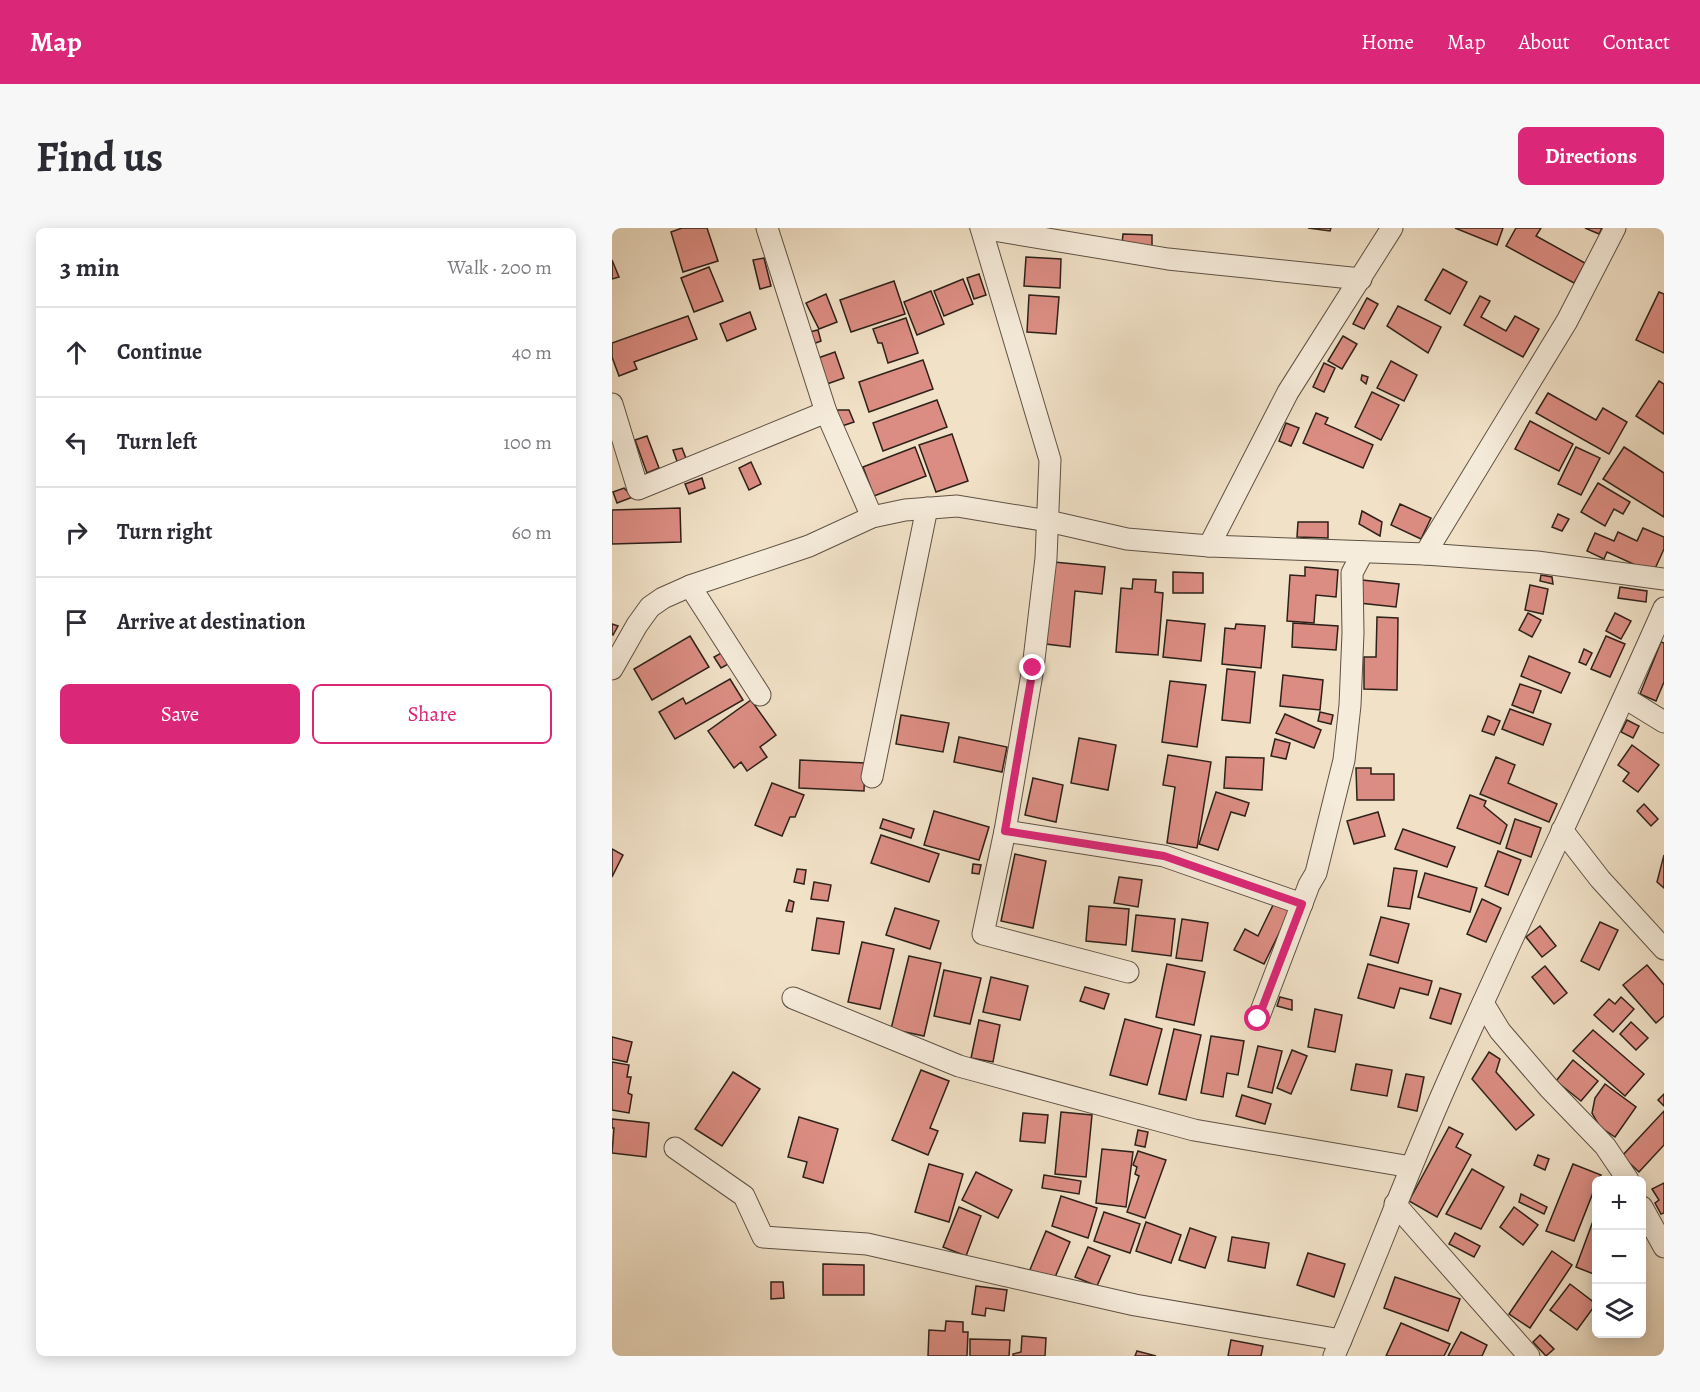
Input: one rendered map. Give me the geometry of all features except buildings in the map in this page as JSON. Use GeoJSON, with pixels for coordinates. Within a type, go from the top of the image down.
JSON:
{"type":"FeatureCollection","features":[{"type":"Feature","properties":{"kind":"street"},"geometry":{"type":"LineString","coordinates":[[767,228],[826,412],[873,517]]}},
{"type":"Feature","properties":{"kind":"street"},"geometry":{"type":"LineString","coordinates":[[1128,972],[983,934],[1005,831],[1033,668],[1048,521],[1050,459],[981,228],[1168,259],[1361,279]]}},
{"type":"Feature","properties":{"kind":"street"},"geometry":{"type":"LineString","coordinates":[[1209,546],[1288,392],[1392,228]]}},
{"type":"Feature","properties":{"kind":"street"},"geometry":{"type":"LineString","coordinates":[[1425,554],[1568,321],[1615,228]]}},
{"type":"Feature","properties":{"kind":"street"},"geometry":{"type":"LineString","coordinates":[[612,404],[638,489],[826,412]]}},
{"type":"Feature","properties":{"kind":"street"},"geometry":{"type":"LineString","coordinates":[[612,669],[637,625],[650,607],[663,598],[690,586],[809,546],[873,517],[927,508],[957,506],[1048,521],[1127,539],[1209,546],[1425,554],[1537,562],[1664,579]]}},
{"type":"Feature","properties":{"kind":"street"},"geometry":{"type":"LineString","coordinates":[[873,777],[927,508]]}},
{"type":"Feature","properties":{"kind":"street"},"geometry":{"type":"LineString","coordinates":[[1340,552],[1352,573]]}},
{"type":"Feature","properties":{"kind":"street"},"geometry":{"type":"LineString","coordinates":[[1258,1019],[1309,885],[1316,873],[1344,760],[1350,705],[1353,633],[1352,573],[1363,552]]}},
{"type":"Feature","properties":{"kind":"street"},"geometry":{"type":"LineString","coordinates":[[690,586],[760,695]]}},
{"type":"Feature","properties":{"kind":"street"},"geometry":{"type":"LineString","coordinates":[[675,1148],[744,1196],[763,1237],[867,1244],[1338,1348],[1395,1204],[1483,1003],[1625,698],[1664,608]]}},
{"type":"Feature","properties":{"kind":"street"},"geometry":{"type":"LineString","coordinates":[[1625,698],[1664,723]]}},
{"type":"Feature","properties":{"kind":"street"},"geometry":{"type":"LineString","coordinates":[[1562,830],[1600,879],[1664,950]]}},
{"type":"Feature","properties":{"kind":"street"},"geometry":{"type":"LineString","coordinates":[[1005,831],[1164,856],[1302,904]]}},
{"type":"Feature","properties":{"kind":"street"},"geometry":{"type":"LineString","coordinates":[[793,998],[959,1066],[1194,1130],[1411,1167]]}},
{"type":"Feature","properties":{"kind":"street"},"geometry":{"type":"LineString","coordinates":[[1483,1003],[1500,1031],[1549,1088],[1605,1146],[1625,1176]]}},
{"type":"Feature","properties":{"kind":"street"},"geometry":{"type":"LineString","coordinates":[[1395,1204],[1529,1356]]}},
{"type":"Feature","properties":{"kind":"street"},"geometry":{"type":"LineString","coordinates":[[1646,1216],[1664,1248]]}},
{"type":"Feature","properties":{"kind":"route"},"geometry":{"type":"LineString","coordinates":[[1033,668],[1005,831],[1164,856],[1302,904],[1258,1019]]}}]}
